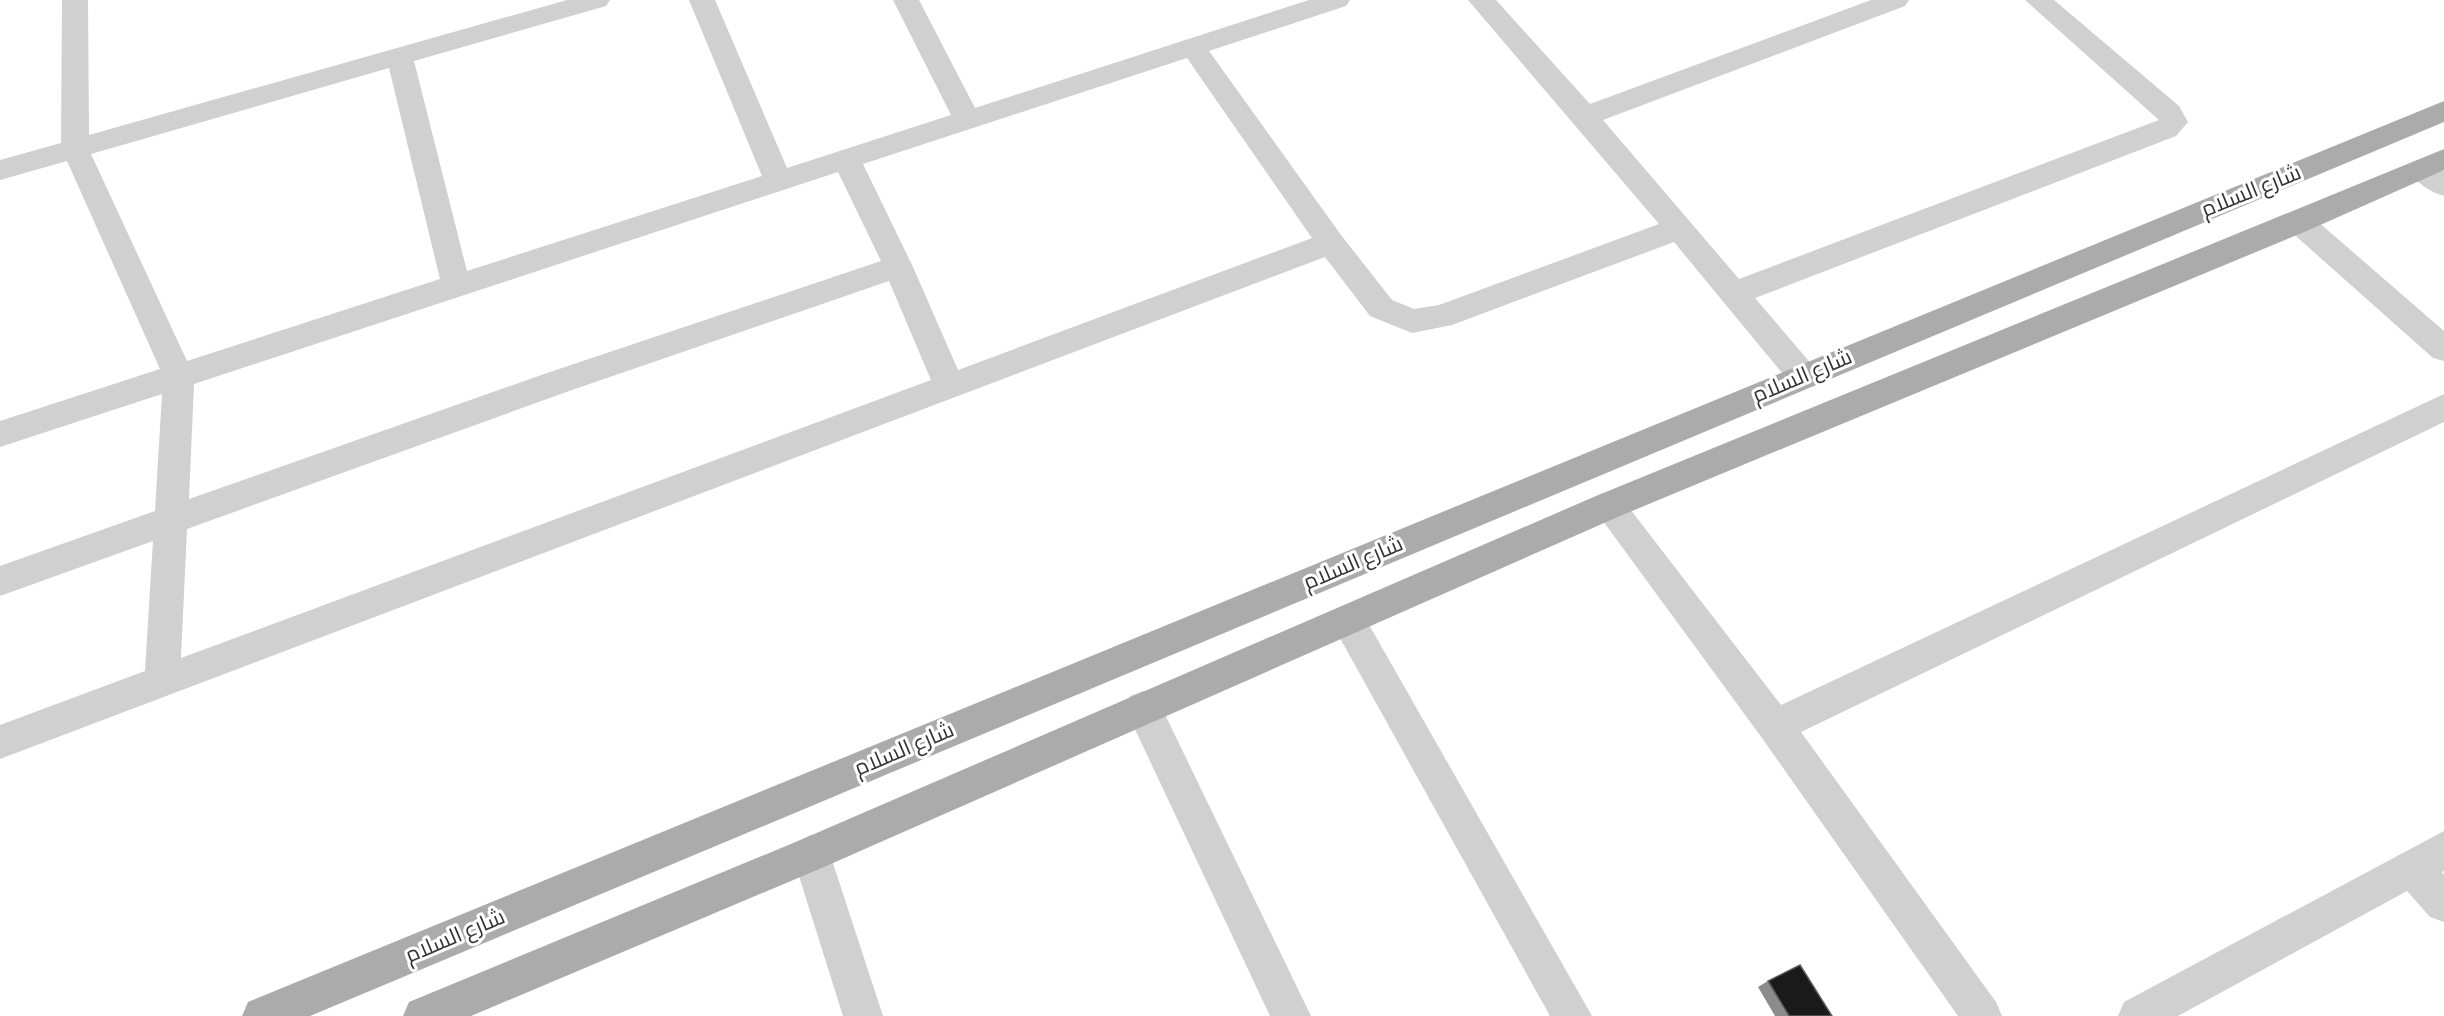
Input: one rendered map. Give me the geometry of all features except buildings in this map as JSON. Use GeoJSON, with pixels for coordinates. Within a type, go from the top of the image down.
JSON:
{"type":"FeatureCollection","features":[{"type":"Feature","properties":{"kind":"main road","name":"شارع السلام"},"geometry":{"type":"LineString","coordinates":[[262,1016],[2444,111]]}},
{"type":"Feature","properties":{"kind":"main road","name":"شارع السلام"},"geometry":{"type":"LineString","coordinates":[[431,1014],[811,854],[1608,506],[2299,222],[2437,171]]}},
{"type":"Feature","properties":{"kind":"street"},"geometry":{"type":"LineString","coordinates":[[75,0],[75,149],[179,378],[162,680]]}},
{"type":"Feature","properties":{"kind":"street"},"geometry":{"type":"LineString","coordinates":[[0,170],[597,0]]}},
{"type":"Feature","properties":{"kind":"street"},"geometry":{"type":"LineString","coordinates":[[702,0],[778,180]]}},
{"type":"Feature","properties":{"kind":"street"},"geometry":{"type":"LineString","coordinates":[[906,0],[968,121]]}},
{"type":"Feature","properties":{"kind":"street"},"geometry":{"type":"LineString","coordinates":[[0,434],[179,378],[778,180],[1194,49],[1337,0]]}},
{"type":"Feature","properties":{"kind":"street"},"geometry":{"type":"LineString","coordinates":[[1480,0],[1586,116],[1803,376]]}},
{"type":"Feature","properties":{"kind":"street"},"geometry":{"type":"LineString","coordinates":[[1734,293],[2166,129],[2174,122],[2169,113],[2038,0]]}},
{"type":"Feature","properties":{"kind":"street"},"geometry":{"type":"LineString","coordinates":[[1586,116],[1883,2]]}},
{"type":"Feature","properties":{"kind":"street"},"geometry":{"type":"LineString","coordinates":[[1194,49],[1331,243],[1381,308],[1412,321],[1441,317],[1679,228]]}},
{"type":"Feature","properties":{"kind":"street"},"geometry":{"type":"LineString","coordinates":[[400,57],[456,285]]}},
{"type":"Feature","properties":{"kind":"street"},"geometry":{"type":"LineString","coordinates":[[846,159],[898,267],[950,387]]}},
{"type":"Feature","properties":{"kind":"street"},"geometry":{"type":"LineString","coordinates":[[2299,222],[2444,349]]}},
{"type":"Feature","properties":{"kind":"street"},"geometry":{"type":"LineString","coordinates":[[0,742],[1331,243]]}},
{"type":"Feature","properties":{"kind":"street"},"geometry":{"type":"LineString","coordinates":[[0,581],[572,377],[898,267]]}},
{"type":"Feature","properties":{"kind":"street"},"geometry":{"type":"LineString","coordinates":[[1775,726],[2444,407]]}},
{"type":"Feature","properties":{"kind":"street"},"geometry":{"type":"LineString","coordinates":[[1608,506],[1775,726],[1982,1016]]}},
{"type":"Feature","properties":{"kind":"street"},"geometry":{"type":"LineString","coordinates":[[1348,620],[1572,1016]]}},
{"type":"Feature","properties":{"kind":"street"},"geometry":{"type":"LineString","coordinates":[[1143,708],[1291,1016]]}},
{"type":"Feature","properties":{"kind":"street"},"geometry":{"type":"LineString","coordinates":[[811,854],[863,1016]]}},
{"type":"Feature","properties":{"kind":"street"},"geometry":{"type":"LineString","coordinates":[[2138,1016],[2428,859],[2444,903]]}}]}
